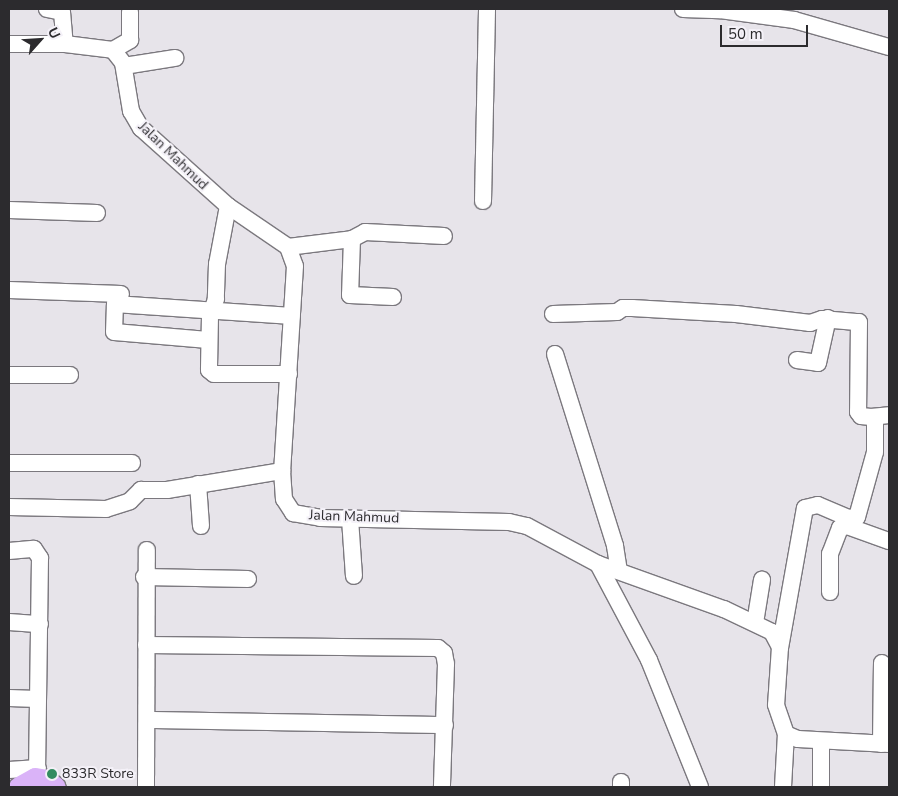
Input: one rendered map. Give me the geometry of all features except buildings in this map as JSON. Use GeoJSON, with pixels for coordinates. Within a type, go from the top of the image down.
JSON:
{"type":"FeatureCollection","features":[{"type":"Feature","properties":{"kind":"street"},"geometry":{"type":"LineString","coordinates":[[47,9],[62,12],[66,44]]}},
{"type":"Feature","properties":{"kind":"street"},"geometry":{"type":"LineString","coordinates":[[483,201],[487,9]]}},
{"type":"Feature","properties":{"kind":"street"},"geometry":{"type":"LineString","coordinates":[[683,9],[744,11],[815,24],[889,47]]}},
{"type":"Feature","properties":{"kind":"street"},"geometry":{"type":"LineString","coordinates":[[9,44],[66,44],[113,50],[130,40],[130,12]]}},
{"type":"Feature","properties":{"kind":"street","name":"Jalan Mahmud"},"geometry":{"type":"LineString","coordinates":[[113,50],[124,66],[131,111],[142,128],[228,206],[288,247],[295,266],[282,471],[284,499],[292,513],[350,518],[514,523],[547,535],[598,564],[755,623],[772,632],[780,648]]}},
{"type":"Feature","properties":{"kind":"street"},"geometry":{"type":"LineString","coordinates":[[124,66],[175,58]]}},
{"type":"Feature","properties":{"kind":"street"},"geometry":{"type":"LineString","coordinates":[[228,206],[217,264],[216,299],[212,311],[208,340],[209,370],[214,374],[289,374]]}},
{"type":"Feature","properties":{"kind":"street"},"geometry":{"type":"LineString","coordinates":[[9,210],[97,213]]}},
{"type":"Feature","properties":{"kind":"street"},"geometry":{"type":"LineString","coordinates":[[288,247],[302,243],[352,239],[365,232],[444,236]]}},
{"type":"Feature","properties":{"kind":"street"},"geometry":{"type":"LineString","coordinates":[[352,239],[350,295],[393,297]]}},
{"type":"Feature","properties":{"kind":"street"},"geometry":{"type":"LineString","coordinates":[[9,290],[121,294]]}},
{"type":"Feature","properties":{"kind":"street"},"geometry":{"type":"LineString","coordinates":[[208,340],[114,332],[114,304],[292,316]]}},
{"type":"Feature","properties":{"kind":"street"},"geometry":{"type":"LineString","coordinates":[[553,314],[617,312],[622,308],[632,308],[736,314],[810,323],[828,318],[858,322],[858,412],[861,416],[882,416],[875,452],[857,517],[849,518],[818,505],[805,508],[780,648],[776,705],[786,734],[783,787]]}},
{"type":"Feature","properties":{"kind":"street"},"geometry":{"type":"LineString","coordinates":[[797,360],[818,363],[828,318]]}},
{"type":"Feature","properties":{"kind":"street"},"geometry":{"type":"LineString","coordinates":[[555,354],[615,546],[619,571]]}},
{"type":"Feature","properties":{"kind":"street"},"geometry":{"type":"LineString","coordinates":[[9,375],[70,375]]}},
{"type":"Feature","properties":{"kind":"street"},"geometry":{"type":"LineString","coordinates":[[9,462],[132,463]]}},
{"type":"Feature","properties":{"kind":"street"},"geometry":{"type":"LineString","coordinates":[[9,507],[106,509],[130,500],[141,490],[167,490],[282,471]]}},
{"type":"Feature","properties":{"kind":"street"},"geometry":{"type":"LineString","coordinates":[[198,484],[201,526]]}},
{"type":"Feature","properties":{"kind":"street"},"geometry":{"type":"LineString","coordinates":[[350,518],[354,576]]}},
{"type":"Feature","properties":{"kind":"street"},"geometry":{"type":"LineString","coordinates":[[830,592],[830,554],[840,528],[847,526],[889,540]]}},
{"type":"Feature","properties":{"kind":"street"},"geometry":{"type":"LineString","coordinates":[[146,787],[147,720],[144,577],[147,550]]}},
{"type":"Feature","properties":{"kind":"street"},"geometry":{"type":"LineString","coordinates":[[9,551],[38,552],[40,624],[37,699],[37,780],[9,770]]}},
{"type":"Feature","properties":{"kind":"street"},"geometry":{"type":"LineString","coordinates":[[598,564],[649,660],[700,787]]}},
{"type":"Feature","properties":{"kind":"street"},"geometry":{"type":"LineString","coordinates":[[144,577],[248,579]]}},
{"type":"Feature","properties":{"kind":"street"},"geometry":{"type":"LineString","coordinates":[[755,623],[762,580]]}},
{"type":"Feature","properties":{"kind":"street"},"geometry":{"type":"LineString","coordinates":[[9,622],[40,624]]}},
{"type":"Feature","properties":{"kind":"street"},"geometry":{"type":"LineString","coordinates":[[146,645],[438,648],[446,660],[442,787]]}},
{"type":"Feature","properties":{"kind":"street"},"geometry":{"type":"LineString","coordinates":[[786,734],[821,741],[885,744],[882,663]]}},
{"type":"Feature","properties":{"kind":"street"},"geometry":{"type":"LineString","coordinates":[[9,698],[37,699]]}},
{"type":"Feature","properties":{"kind":"street"},"geometry":{"type":"LineString","coordinates":[[147,720],[445,725]]}},
{"type":"Feature","properties":{"kind":"street"},"geometry":{"type":"LineString","coordinates":[[821,741],[821,787]]}},
{"type":"Feature","properties":{"kind":"place","name":"833R Store"},"geometry":{"type":"Point","coordinates":[52,774]}}]}
